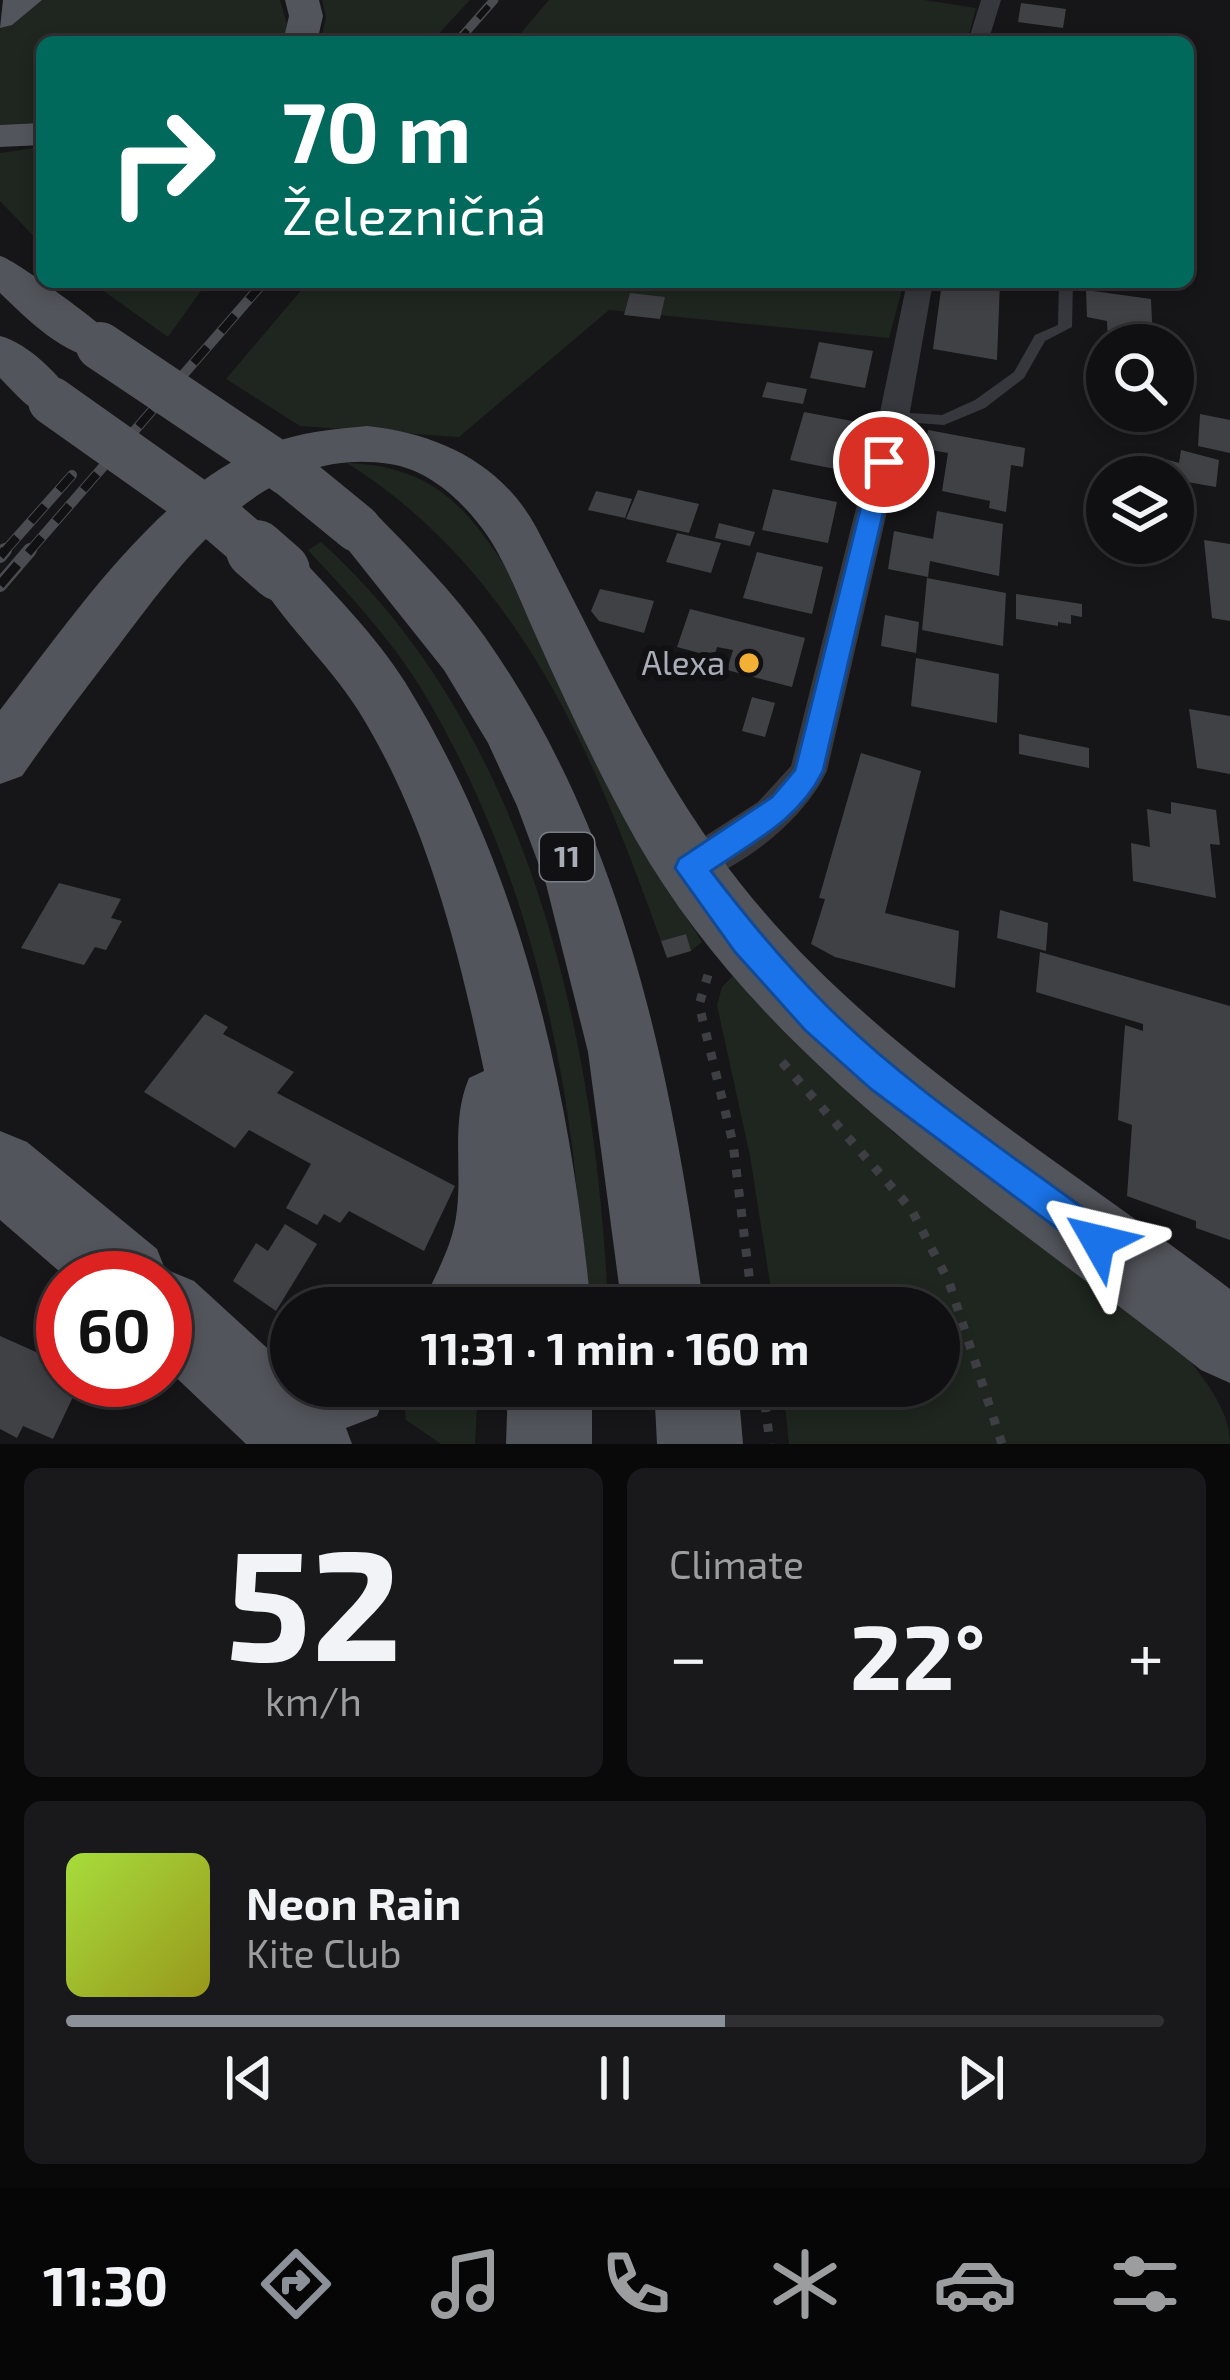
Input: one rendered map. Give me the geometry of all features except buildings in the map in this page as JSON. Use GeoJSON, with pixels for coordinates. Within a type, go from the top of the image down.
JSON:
{"type":"FeatureCollection","features":[{"type":"Feature","properties":{"kind":"main road"},"geometry":{"type":"LineString","coordinates":[[0,18],[25,0]]}},
{"type":"Feature","properties":{"kind":"main road"},"geometry":{"type":"LineString","coordinates":[[302,0],[307,16],[302,36]]}},
{"type":"Feature","properties":{"kind":"main road"},"geometry":{"type":"LineString","coordinates":[[0,136],[36,134]]}},
{"type":"Feature","properties":{"kind":"main road","name":"11"},"geometry":{"type":"LineString","coordinates":[[0,269],[40,305],[292,474],[358,528],[411,585],[465,655],[547,805],[582,894],[618,1012],[669,1285]]}},
{"type":"Feature","properties":{"kind":"main road"},"geometry":{"type":"LineString","coordinates":[[0,351],[52,400]]}},
{"type":"Feature","properties":{"kind":"main road"},"geometry":{"type":"LineString","coordinates":[[0,368],[223,522],[280,572],[357,664],[413,752],[466,878],[517,1045],[545,1220],[549,1287]]}},
{"type":"Feature","properties":{"kind":"main road"},"geometry":{"type":"LineString","coordinates":[[0,757],[167,542],[231,483],[268,463],[316,447],[381,444],[441,460],[490,499],[525,555],[630,768],[690,868],[788,988],[883,1078],[1230,1341]]}},
{"type":"Feature","properties":{"kind":"main road"},"geometry":{"type":"LineString","coordinates":[[472,1287],[488,1256],[498,1216],[487,948]]}},
{"type":"Feature","properties":{"kind":"main road"},"geometry":{"type":"LineString","coordinates":[[0,1168],[97,1251]]}},
{"type":"Feature","properties":{"kind":"main road"},"geometry":{"type":"LineString","coordinates":[[192,1327],[270,1375]]}},
{"type":"Feature","properties":{"kind":"main road"},"geometry":{"type":"LineString","coordinates":[[290,1407],[309,1444]]}},
{"type":"Feature","properties":{"kind":"main road"},"geometry":{"type":"LineString","coordinates":[[549,1444],[550,1407]]}},
{"type":"Feature","properties":{"kind":"main road"},"geometry":{"type":"LineString","coordinates":[[659,1444],[660,1407]]}},
{"type":"Feature","properties":{"kind":"main road"},"geometry":{"type":"LineString","coordinates":[[697,1407],[700,1444]]}},
{"type":"Feature","properties":{"kind":"street"},"geometry":{"type":"LineString","coordinates":[[980,36],[991,0]]}},
{"type":"Feature","properties":{"kind":"street"},"geometry":{"type":"LineString","coordinates":[[690,868],[782,806],[799,791],[808,771],[894,417],[919,288]]}},
{"type":"Feature","properties":{"kind":"lane"},"geometry":{"type":"LineString","coordinates":[[894,417],[944,420],[980,404],[1019,375],[1040,338],[1065,327],[1066,288]]}},
{"type":"Feature","properties":{"kind":"path"},"geometry":{"type":"LineString","coordinates":[[726,982],[714,965],[701,986],[699,1005],[733,1143],[750,1287]]}},
{"type":"Feature","properties":{"kind":"path"},"geometry":{"type":"LineString","coordinates":[[773,1050],[796,1083],[911,1209],[949,1282],[1002,1444]]}},
{"type":"Feature","properties":{"kind":"path"},"geometry":{"type":"LineString","coordinates":[[766,1407],[770,1444]]}},
{"type":"Feature","properties":{"kind":"shaded area"},"geometry":{"type":"Polygon","coordinates":[[[36,0],[280,0],[288,27],[284,36],[36,36],[36,126],[0,128],[0,29],[36,0]]]}},
{"type":"Feature","properties":{"kind":"shaded area"},"geometry":{"type":"Polygon","coordinates":[[[322,0],[470,0],[437,36],[321,36],[326,17],[322,0]]]}},
{"type":"Feature","properties":{"kind":"shaded area"},"geometry":{"type":"Polygon","coordinates":[[[549,0],[924,0],[976,8],[969,36],[518,36],[549,0]]]}},
{"type":"Feature","properties":{"kind":"shaded area"},"geometry":{"type":"Polygon","coordinates":[[[36,148],[36,239],[0,201],[0,153],[36,148]]]}},
{"type":"Feature","properties":{"kind":"shaded area"},"geometry":{"type":"Polygon","coordinates":[[[99,288],[203,288],[168,337],[99,288]]]}},
{"type":"Feature","properties":{"kind":"shaded area"},"geometry":{"type":"Polygon","coordinates":[[[303,288],[902,288],[889,338],[609,310],[459,437],[300,426],[226,379],[303,288]]]}},
{"type":"Feature","properties":{"kind":"shaded area"},"geometry":{"type":"Polygon","coordinates":[[[347,463],[403,472],[426,482],[463,511],[496,552],[630,828],[702,942],[691,951],[685,934],[661,941],[578,738],[505,614],[460,558],[407,507],[347,463]]]}},
{"type":"Feature","properties":{"kind":"shaded area"},"geometry":{"type":"Polygon","coordinates":[[[321,542],[393,618],[452,703],[500,796],[538,894],[567,997],[588,1101],[607,1287],[583,1287],[572,1146],[559,1065],[520,907],[492,830],[419,685],[381,632],[308,550],[321,542]]]}},
{"type":"Feature","properties":{"kind":"shaded area"},"geometry":{"type":"Polygon","coordinates":[[[733,976],[894,1133],[1180,1348],[1220,1405],[1230,1444],[789,1444],[785,1407],[960,1407],[960,1287],[771,1287],[750,1156],[717,1005],[722,987],[733,976]]]}},
{"type":"Feature","properties":{"kind":"shaded area"},"geometry":{"type":"Polygon","coordinates":[[[405,1407],[477,1407],[475,1444],[441,1444],[406,1420],[405,1407]]]}},
{"type":"Feature","properties":{"kind":"railway"},"geometry":{"type":"LineString","coordinates":[[462,36],[494,0]]}},
{"type":"Feature","properties":{"kind":"railway"},"geometry":{"type":"LineString","coordinates":[[28,553],[259,288]]}},
{"type":"Feature","properties":{"kind":"railway"},"geometry":{"type":"LineString","coordinates":[[3,553],[72,475]]}},
{"type":"Feature","properties":{"kind":"railway"},"geometry":{"type":"LineString","coordinates":[[0,556],[5,550]]}},
{"type":"Feature","properties":{"kind":"railway"},"geometry":{"type":"LineString","coordinates":[[0,585],[30,550]]}},
{"type":"Feature","properties":{"kind":"place","name":"Alexa"},"geometry":{"type":"Point","coordinates":[749,663]}},
{"type":"Feature","properties":{"kind":"route"},"geometry":{"type":"LineString","coordinates":[[884,462],[822,732],[799,791],[690,868],[746,942],[817,1018],[883,1078],[1098,1241]]}}]}
